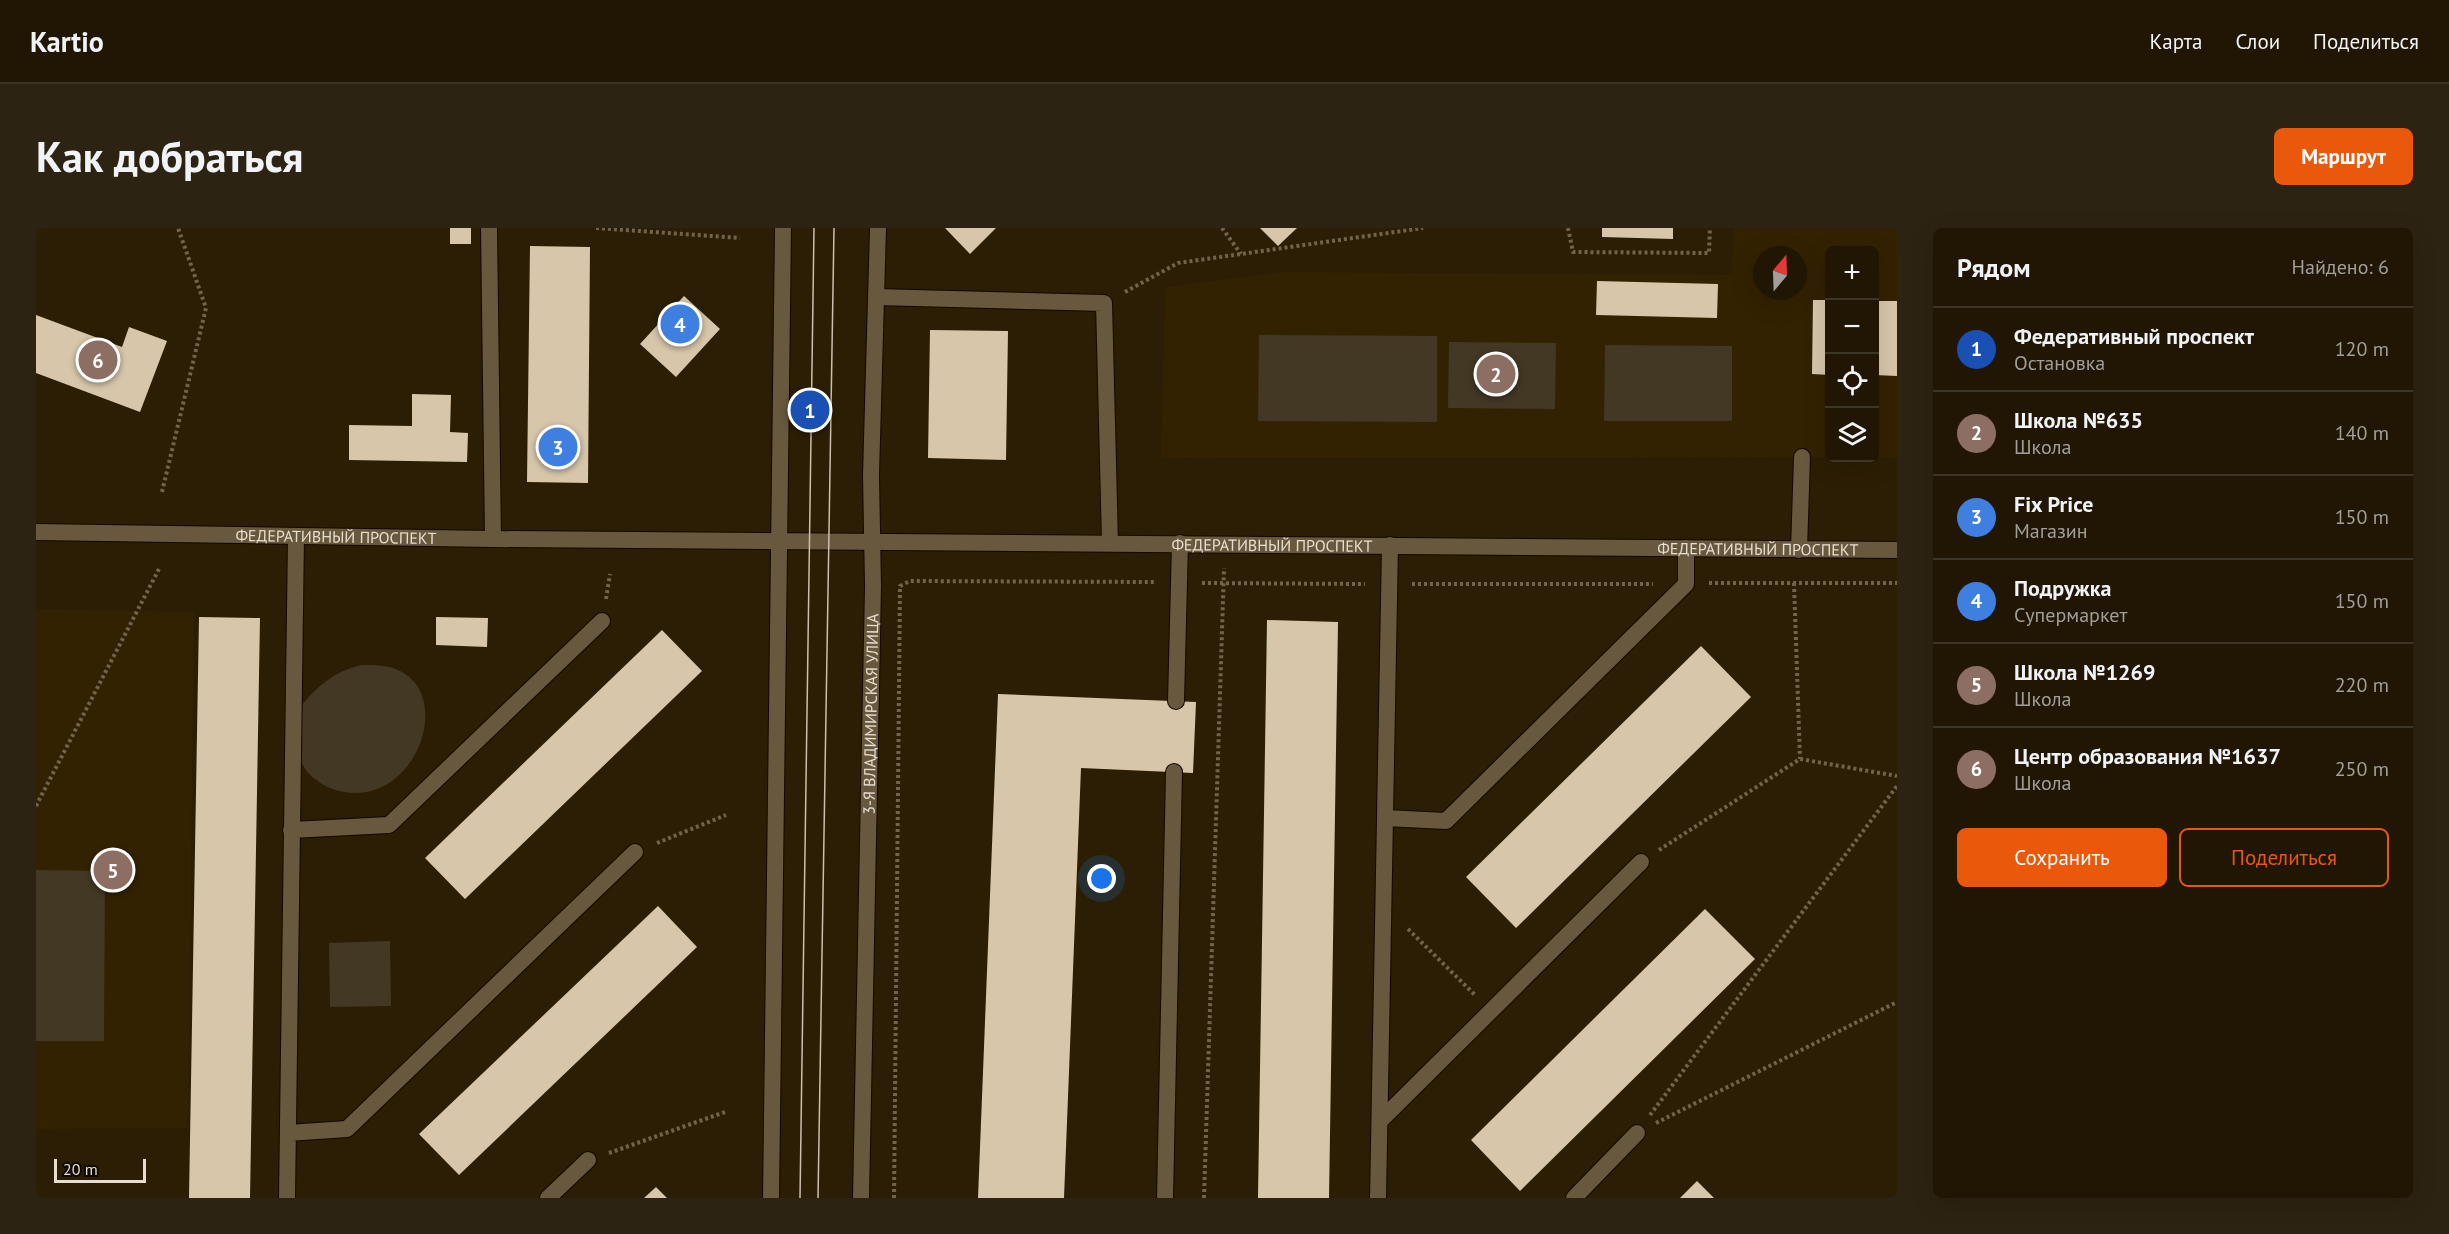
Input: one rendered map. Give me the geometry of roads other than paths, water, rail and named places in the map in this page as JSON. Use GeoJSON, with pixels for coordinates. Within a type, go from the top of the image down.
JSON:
{"type":"FeatureCollection","features":[{"type":"Feature","properties":{"kind":"street"},"geometry":{"type":"LineString","coordinates":[[489,228],[493,538]]}},
{"type":"Feature","properties":{"kind":"street"},"geometry":{"type":"LineString","coordinates":[[771,1198],[783,228]]}},
{"type":"Feature","properties":{"kind":"street","name":"3-Я ВЛАДИМИРСКАЯ УЛИЦА"},"geometry":{"type":"LineString","coordinates":[[861,1198],[872,542],[871,475],[878,228]]}},
{"type":"Feature","properties":{"kind":"street"},"geometry":{"type":"LineString","coordinates":[[876,297],[1104,303],[1110,543]]}},
{"type":"Feature","properties":{"kind":"street"},"geometry":{"type":"LineString","coordinates":[[1799,550],[1802,457]]}},
{"type":"Feature","properties":{"kind":"street","name":"ФЕДЕРАТИВНЫЙ ПРОСПЕКТ"},"geometry":{"type":"LineString","coordinates":[[36,532],[872,542],[1897,550]]}},
{"type":"Feature","properties":{"kind":"street"},"geometry":{"type":"LineString","coordinates":[[287,1198],[296,536]]}},
{"type":"Feature","properties":{"kind":"street"},"geometry":{"type":"LineString","coordinates":[[1176,701],[1180,543]]}},
{"type":"Feature","properties":{"kind":"street"},"geometry":{"type":"LineString","coordinates":[[1378,1198],[1390,545]]}},
{"type":"Feature","properties":{"kind":"street"},"geometry":{"type":"LineString","coordinates":[[1385,818],[1446,821],[1686,584],[1686,548]]}},
{"type":"Feature","properties":{"kind":"street"},"geometry":{"type":"LineString","coordinates":[[291,830],[389,825],[602,621]]}},
{"type":"Feature","properties":{"kind":"street"},"geometry":{"type":"LineString","coordinates":[[1165,1198],[1174,772]]}},
{"type":"Feature","properties":{"kind":"street"},"geometry":{"type":"LineString","coordinates":[[288,1133],[347,1129],[635,852]]}},
{"type":"Feature","properties":{"kind":"street"},"geometry":{"type":"LineString","coordinates":[[1380,1121],[1641,862]]}},
{"type":"Feature","properties":{"kind":"street"},"geometry":{"type":"LineString","coordinates":[[1574,1198],[1637,1133]]}},
{"type":"Feature","properties":{"kind":"street"},"geometry":{"type":"LineString","coordinates":[[548,1198],[588,1160]]}},
{"type":"Feature","properties":{"kind":"tram line"},"geometry":{"type":"LineString","coordinates":[[800,1198],[814,228]]}},
{"type":"Feature","properties":{"kind":"tram line"},"geometry":{"type":"LineString","coordinates":[[818,1198],[834,228]]}},
{"type":"Feature","properties":{"kind":"place","name":"Подружка"},"geometry":{"type":"Point","coordinates":[680,324]}},
{"type":"Feature","properties":{"kind":"place","name":"Центр образования №1637"},"geometry":{"type":"Point","coordinates":[98,360]}},
{"type":"Feature","properties":{"kind":"place","name":"Школа №635"},"geometry":{"type":"Point","coordinates":[1496,374]}},
{"type":"Feature","properties":{"kind":"place","name":"Федеративный проспект"},"geometry":{"type":"Point","coordinates":[810,410]}},
{"type":"Feature","properties":{"kind":"place","name":"Fix Price"},"geometry":{"type":"Point","coordinates":[558,447]}},
{"type":"Feature","properties":{"kind":"place","name":"Школа №1269"},"geometry":{"type":"Point","coordinates":[113,870]}}]}
